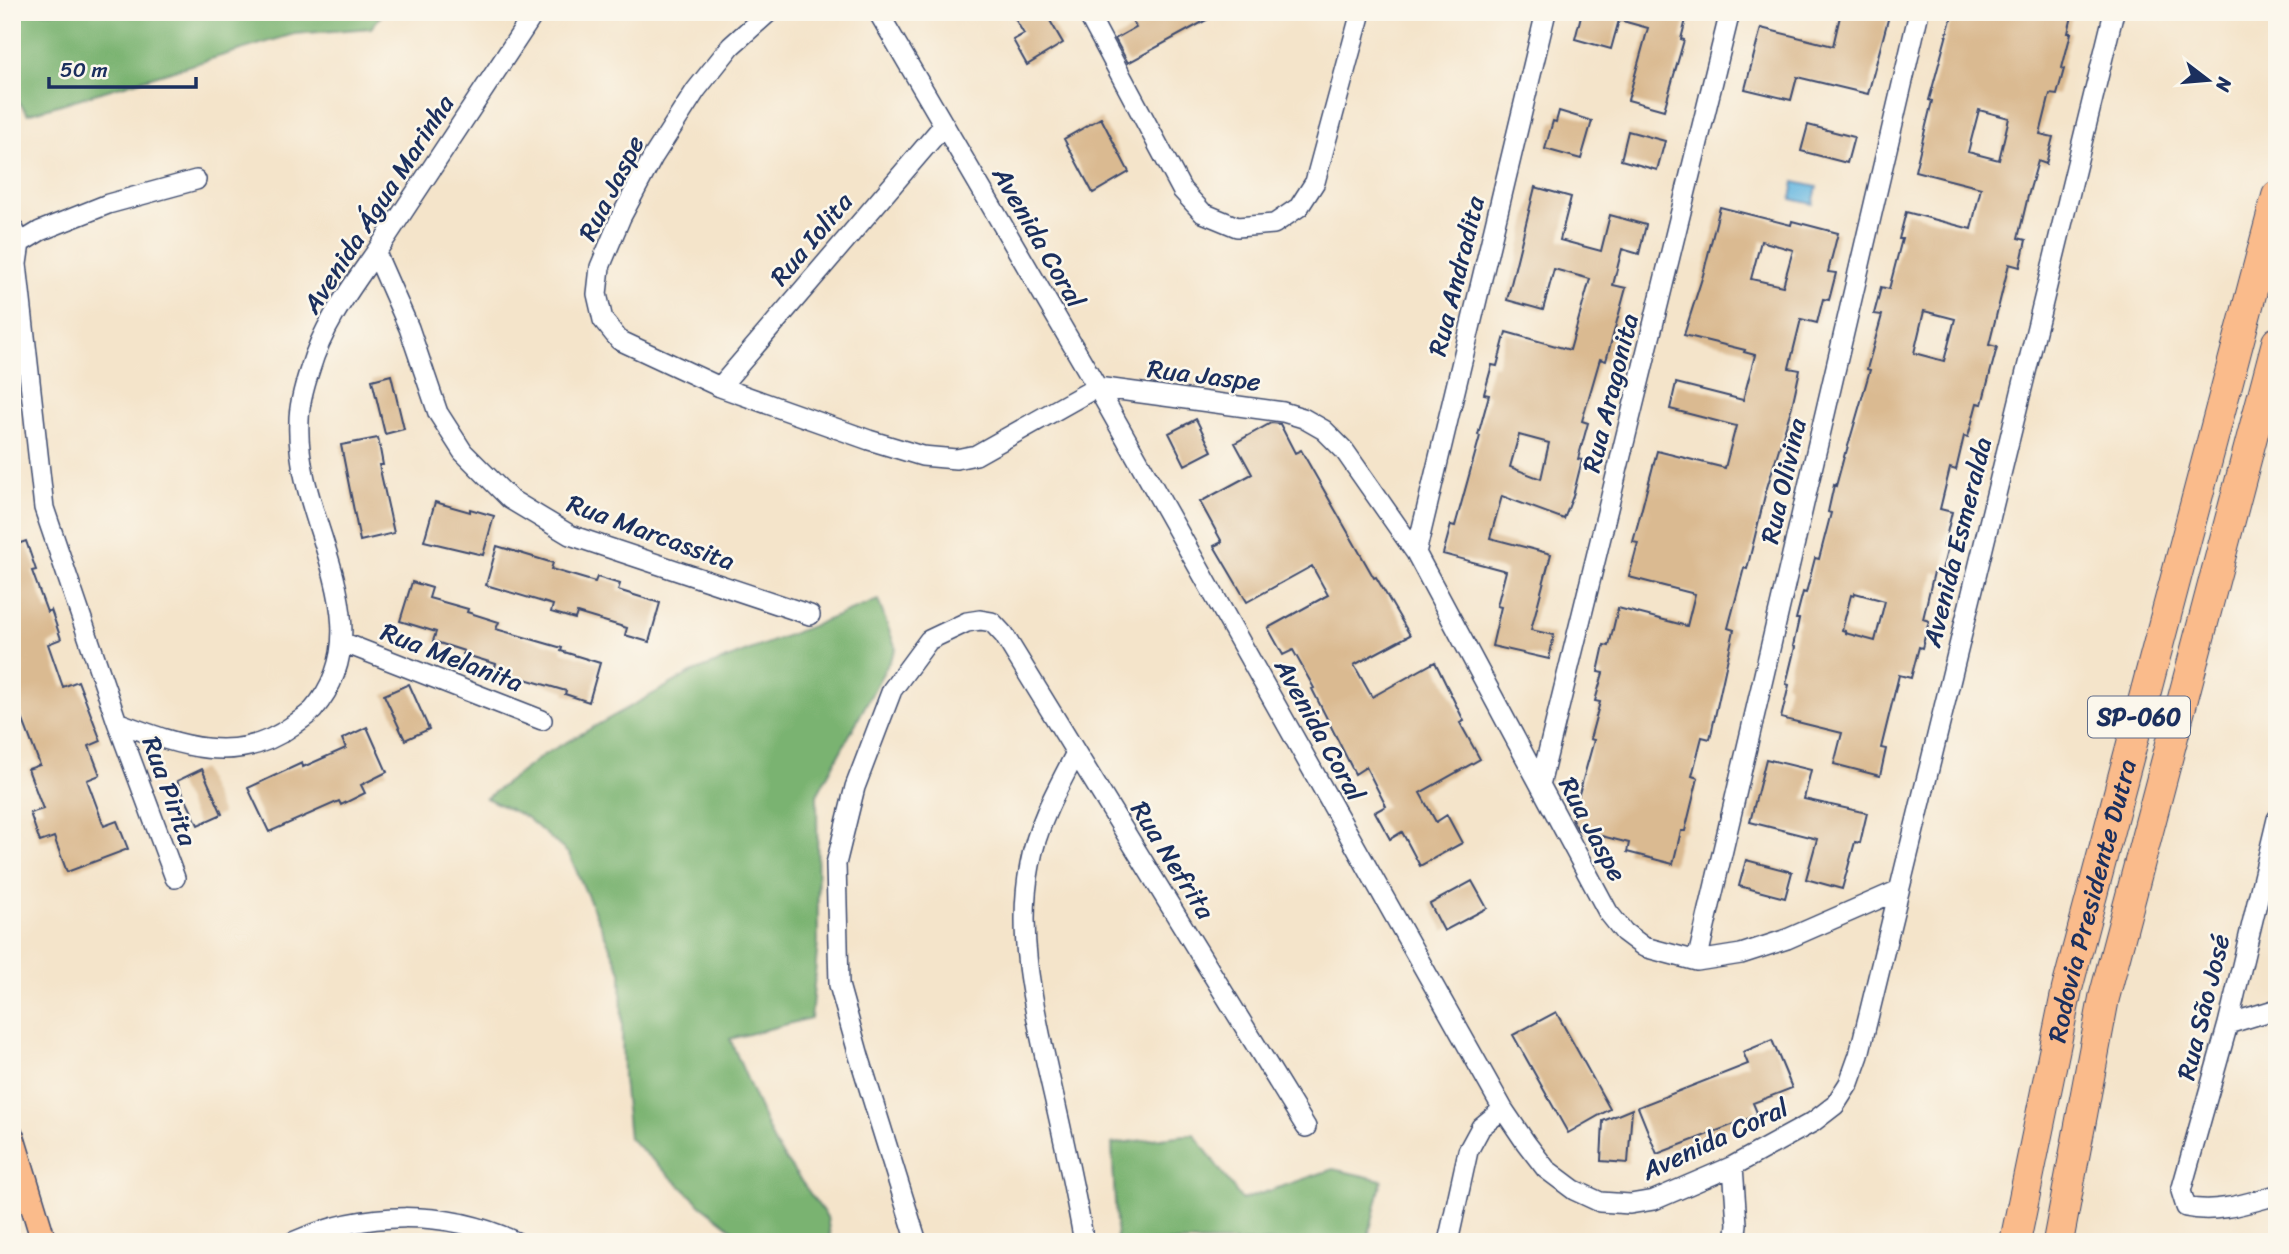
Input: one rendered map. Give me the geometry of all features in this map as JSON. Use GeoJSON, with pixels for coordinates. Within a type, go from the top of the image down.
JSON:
{"type":"FeatureCollection","features":[{"type":"Feature","properties":{"kind":"highway","name":"Rodovia Presidente Dutra"},"geometry":{"type":"LineString","coordinates":[[2015,1242],[2067,989],[2277,196]]}},
{"type":"Feature","properties":{"kind":"highway","name":"Rodovia Presidente Dutra"},"geometry":{"type":"LineString","coordinates":[[2058,1242],[2104,998],[2277,342]]}},
{"type":"Feature","properties":{"kind":"main road"},"geometry":{"type":"LineString","coordinates":[[12,1137],[44,1242]]}},
{"type":"Feature","properties":{"kind":"street","name":"Avenida Água Marinha"},"geometry":{"type":"LineString","coordinates":[[117,722],[194,748],[233,749],[263,743],[288,729],[312,710],[331,682],[342,642],[341,606],[330,558],[305,478],[299,419],[310,368],[333,314],[535,12]]}},
{"type":"Feature","properties":{"kind":"street","name":"Rua Jaspe"},"geometry":{"type":"LineString","coordinates":[[769,12],[731,46],[696,90],[653,157],[621,217],[600,267],[597,295],[603,320],[619,340],[720,387],[922,456],[956,459],[976,455],[1097,387],[1283,412],[1303,418],[1324,430],[1344,450],[1416,553],[1608,912],[1624,932],[1644,947],[1697,961],[1741,954],[1787,939],[1899,890]]}},
{"type":"Feature","properties":{"kind":"street","name":"Avenida Coral"},"geometry":{"type":"LineString","coordinates":[[878,12],[1097,387],[1503,1109],[1546,1169],[1574,1190],[1600,1202],[1630,1204],[1654,1200],[1733,1166],[1812,1122],[1835,1105],[1849,1083]]}},
{"type":"Feature","properties":{"kind":"street"},"geometry":{"type":"LineString","coordinates":[[1087,12],[1182,190],[1203,213],[1237,227],[1274,224],[1299,207],[1315,182],[1361,12]]}},
{"type":"Feature","properties":{"kind":"street","name":"Rua Andradita"},"geometry":{"type":"LineString","coordinates":[[1416,553],[1546,12]]}},
{"type":"Feature","properties":{"kind":"street","name":"Rua Aragonita"},"geometry":{"type":"LineString","coordinates":[[1540,785],[1730,12]]}},
{"type":"Feature","properties":{"kind":"street","name":"Rua Olivina"},"geometry":{"type":"LineString","coordinates":[[1697,961],[1919,12]]}},
{"type":"Feature","properties":{"kind":"street","name":"Avenida Esmeralda"},"geometry":{"type":"LineString","coordinates":[[1849,1083],[1859,1055],[2114,12]]}},
{"type":"Feature","properties":{"kind":"street","name":"Rua Iolita"},"geometry":{"type":"LineString","coordinates":[[720,387],[943,125]]}},
{"type":"Feature","properties":{"kind":"street"},"geometry":{"type":"LineString","coordinates":[[15,253],[40,231],[108,204],[197,180]]}},
{"type":"Feature","properties":{"kind":"street"},"geometry":{"type":"LineString","coordinates":[[12,225],[44,508],[117,722]]}},
{"type":"Feature","properties":{"kind":"street","name":"Rua Marcassita"},"geometry":{"type":"LineString","coordinates":[[376,253],[409,328],[438,412],[463,452],[510,499],[570,535],[810,615]]}},
{"type":"Feature","properties":{"kind":"street","name":"Rua Nefrita"},"geometry":{"type":"LineString","coordinates":[[916,1242],[839,985],[836,864],[855,787],[892,690],[929,640],[967,622],[992,622],[1004,635],[1306,1127]]}},
{"type":"Feature","properties":{"kind":"street","name":"Rua Melanita"},"geometry":{"type":"LineString","coordinates":[[342,642],[542,720]]}},
{"type":"Feature","properties":{"kind":"street","name":"Rua Pirita"},"geometry":{"type":"LineString","coordinates":[[117,722],[175,878]]}},
{"type":"Feature","properties":{"kind":"street"},"geometry":{"type":"LineString","coordinates":[[1076,753],[1045,812],[1030,865],[1024,918],[1029,985],[1074,1185],[1084,1242]]}},
{"type":"Feature","properties":{"kind":"street","name":"Rua São José"},"geometry":{"type":"LineString","coordinates":[[2277,819],[2228,1024],[2181,1191],[2186,1207],[2202,1210],[2220,1209],[2277,1195]]}},
{"type":"Feature","properties":{"kind":"street"},"geometry":{"type":"LineString","coordinates":[[2228,1024],[2277,1009]]}},
{"type":"Feature","properties":{"kind":"street"},"geometry":{"type":"LineString","coordinates":[[1448,1242],[1468,1151],[1481,1127],[1503,1109]]}},
{"type":"Feature","properties":{"kind":"street"},"geometry":{"type":"LineString","coordinates":[[1733,1166],[1737,1224],[1735,1242]]}},
{"type":"Feature","properties":{"kind":"street"},"geometry":{"type":"LineString","coordinates":[[293,1242],[361,1220],[414,1217],[466,1224],[516,1242]]}},
{"type":"Feature","properties":{"kind":"green space"},"geometry":{"type":"Polygon","coordinates":[[[12,12],[384,12],[371,28],[294,34],[28,114],[12,93],[12,12]]]}},
{"type":"Feature","properties":{"kind":"green space"},"geometry":{"type":"Polygon","coordinates":[[[878,600],[896,649],[817,795],[818,941],[811,1018],[730,1039],[775,1145],[827,1217],[831,1242],[749,1242],[701,1205],[629,1138],[623,1079],[621,972],[569,854],[526,817],[486,798],[545,754],[691,673],[878,600]]]}},
{"type":"Feature","properties":{"kind":"green space"},"geometry":{"type":"Polygon","coordinates":[[[1194,1134],[1242,1200],[1333,1169],[1382,1180],[1367,1242],[1117,1242],[1112,1144],[1194,1134]]]}},
{"type":"Feature","properties":{"kind":"water"},"geometry":{"type":"Polygon","coordinates":[[[1794,182],[1817,187],[1813,204],[1791,199],[1794,182]]]}},
{"type":"Feature","properties":{"kind":"building"},"geometry":{"type":"Polygon","coordinates":[[[1011,12],[1045,12],[1063,43],[1027,65],[1013,40],[1024,34],[1011,12]]]}},
{"type":"Feature","properties":{"kind":"building"},"geometry":{"type":"Polygon","coordinates":[[[1127,12],[1221,12],[1128,63],[1115,39],[1136,27],[1127,12]]]}},
{"type":"Feature","properties":{"kind":"building"},"geometry":{"type":"Polygon","coordinates":[[[1582,12],[1688,12],[1681,39],[1684,40],[1664,110],[1628,100],[1648,28],[1619,20],[1611,49],[1575,39],[1582,12]]]}},
{"type":"Feature","properties":{"kind":"building"},"geometry":{"type":"Polygon","coordinates":[[[1841,12],[1890,12],[1868,94],[1797,77],[1791,100],[1745,89],[1761,28],[1833,46],[1841,12]]]}},
{"type":"Feature","properties":{"kind":"building"},"geometry":{"type":"Polygon","coordinates":[[[1953,12],[2073,12],[2057,95],[2050,94],[2040,134],[2053,137],[2046,164],[2038,161],[2028,196],[2018,238],[2026,240],[2020,267],[2009,264],[1989,345],[1997,347],[1982,404],[1977,403],[1968,437],[1964,436],[1956,470],[1950,468],[1940,509],[1952,512],[1944,546],[1948,547],[1941,574],[1934,572],[1923,619],[1929,621],[1911,678],[1899,675],[1881,748],[1886,749],[1880,776],[1834,764],[1842,733],[1781,718],[1795,647],[1793,646],[1799,619],[1796,619],[1815,558],[1819,559],[1831,513],[1828,512],[1834,485],[1836,486],[1870,370],[1867,369],[1882,315],[1874,314],[1881,287],[1889,289],[1906,212],[1971,229],[1981,188],[1915,171],[1932,101],[1929,100],[1953,12]],[[1979,110],[1968,152],[1999,160],[2009,118],[1979,110]],[[1924,311],[1914,353],[1944,361],[1955,319],[1924,311]],[[1855,593],[1854,596],[1851,595],[1842,630],[1875,641],[1885,601],[1855,593]]]}},
{"type":"Feature","properties":{"kind":"building"},"geometry":{"type":"Polygon","coordinates":[[[1559,111],[1592,121],[1581,159],[1545,149],[1553,121],[1556,122],[1559,111]]]}},
{"type":"Feature","properties":{"kind":"building"},"geometry":{"type":"Polygon","coordinates":[[[1101,118],[1129,172],[1093,193],[1064,139],[1101,118]]]}},
{"type":"Feature","properties":{"kind":"building"},"geometry":{"type":"Polygon","coordinates":[[[1808,125],[1854,137],[1847,163],[1801,151],[1808,125]]]}},
{"type":"Feature","properties":{"kind":"building"},"geometry":{"type":"Polygon","coordinates":[[[1628,131],[1665,141],[1657,170],[1621,160],[1628,131]]]}},
{"type":"Feature","properties":{"kind":"building"},"geometry":{"type":"Polygon","coordinates":[[[1535,187],[1571,197],[1560,240],[1601,251],[1610,215],[1646,225],[1639,254],[1622,249],[1613,285],[1626,288],[1606,361],[1600,359],[1582,421],[1588,423],[1578,459],[1582,460],[1564,519],[1502,496],[1490,538],[1551,554],[1531,630],[1554,635],[1549,659],[1492,646],[1501,607],[1497,606],[1506,571],[1443,554],[1451,525],[1455,526],[1480,436],[1478,435],[1489,395],[1484,394],[1492,365],[1497,366],[1506,332],[1570,350],[1590,279],[1554,269],[1543,310],[1507,300],[1535,187]],[[1519,435],[1510,467],[1541,479],[1549,443],[1519,435]]]}},
{"type":"Feature","properties":{"kind":"building"},"geometry":{"type":"Polygon","coordinates":[[[1720,207],[1791,225],[1792,221],[1838,233],[1828,272],[1836,273],[1829,300],[1823,299],[1817,323],[1801,319],[1789,368],[1800,370],[1792,406],[1728,628],[1734,630],[1710,739],[1702,737],[1692,776],[1698,778],[1685,831],[1681,831],[1673,864],[1627,852],[1629,843],[1578,830],[1572,819],[1594,740],[1590,739],[1600,702],[1595,701],[1603,673],[1598,672],[1604,645],[1609,646],[1618,608],[1687,626],[1695,594],[1629,577],[1638,543],[1633,542],[1657,451],[1725,468],[1736,426],[1670,409],[1676,383],[1743,400],[1755,355],[1744,352],[1745,350],[1684,335],[1720,207]],[[1761,241],[1751,279],[1783,286],[1793,250],[1761,241]]]}},
{"type":"Feature","properties":{"kind":"building"},"geometry":{"type":"Polygon","coordinates":[[[391,375],[404,429],[385,434],[372,380],[391,375]]]}},
{"type":"Feature","properties":{"kind":"building"},"geometry":{"type":"Polygon","coordinates":[[[1196,419],[1212,451],[1185,465],[1169,433],[1196,419]]]}},
{"type":"Feature","properties":{"kind":"building"},"geometry":{"type":"Polygon","coordinates":[[[1271,423],[1280,424],[1295,453],[1301,450],[1410,635],[1354,665],[1372,697],[1435,662],[1464,721],[1460,723],[1480,759],[1420,793],[1436,822],[1447,815],[1462,843],[1420,866],[1402,832],[1390,839],[1375,812],[1386,806],[1366,767],[1355,774],[1293,650],[1283,655],[1268,628],[1328,595],[1312,566],[1247,602],[1214,546],[1222,542],[1200,502],[1252,474],[1235,443],[1271,423]]]}},
{"type":"Feature","properties":{"kind":"building"},"geometry":{"type":"Polygon","coordinates":[[[378,438],[383,465],[379,465],[394,533],[360,541],[341,445],[378,438]]]}},
{"type":"Feature","properties":{"kind":"building"},"geometry":{"type":"Polygon","coordinates":[[[435,502],[494,516],[483,555],[424,541],[435,502]]]}},
{"type":"Feature","properties":{"kind":"building"},"geometry":{"type":"Polygon","coordinates":[[[26,541],[36,570],[32,571],[47,612],[51,610],[61,639],[48,644],[63,687],[78,681],[101,741],[89,746],[100,775],[87,780],[104,826],[117,821],[128,849],[67,872],[54,837],[40,842],[30,813],[43,809],[28,769],[40,765],[12,691],[12,546],[26,541]]]}},
{"type":"Feature","properties":{"kind":"building"},"geometry":{"type":"Polygon","coordinates":[[[497,546],[553,563],[551,569],[595,582],[597,577],[620,584],[618,590],[660,603],[649,642],[625,635],[627,628],[577,613],[575,619],[551,612],[553,605],[486,585],[497,546]]]}},
{"type":"Feature","properties":{"kind":"building"},"geometry":{"type":"Polygon","coordinates":[[[412,582],[432,588],[429,598],[468,609],[467,612],[499,622],[496,629],[562,648],[561,651],[600,663],[589,702],[565,694],[566,691],[494,670],[496,664],[433,641],[436,632],[400,621],[412,582]]]}},
{"type":"Feature","properties":{"kind":"building"},"geometry":{"type":"Polygon","coordinates":[[[409,684],[429,729],[405,740],[384,695],[409,684]]]}},
{"type":"Feature","properties":{"kind":"building"},"geometry":{"type":"Polygon","coordinates":[[[367,727],[387,772],[361,785],[365,793],[341,805],[339,801],[269,832],[248,788],[302,763],[303,767],[346,748],[342,739],[367,727]]]}},
{"type":"Feature","properties":{"kind":"building"},"geometry":{"type":"Polygon","coordinates":[[[1766,759],[1811,770],[1804,799],[1867,813],[1860,843],[1855,842],[1842,889],[1806,879],[1817,839],[1750,822],[1766,759]]]}},
{"type":"Feature","properties":{"kind":"building"},"geometry":{"type":"Polygon","coordinates":[[[202,769],[222,814],[198,825],[177,781],[202,769]]]}},
{"type":"Feature","properties":{"kind":"building"},"geometry":{"type":"Polygon","coordinates":[[[1746,860],[1792,872],[1785,898],[1739,886],[1746,860]]]}},
{"type":"Feature","properties":{"kind":"building"},"geometry":{"type":"Polygon","coordinates":[[[1472,881],[1487,908],[1444,931],[1430,904],[1472,881]]]}},
{"type":"Feature","properties":{"kind":"building"},"geometry":{"type":"Polygon","coordinates":[[[1556,1012],[1610,1109],[1568,1133],[1513,1035],[1556,1012]]]}},
{"type":"Feature","properties":{"kind":"building"},"geometry":{"type":"Polygon","coordinates":[[[1772,1040],[1792,1088],[1753,1103],[1758,1115],[1657,1154],[1638,1107],[1748,1064],[1743,1052],[1772,1040]]]}},
{"type":"Feature","properties":{"kind":"building"},"geometry":{"type":"Polygon","coordinates":[[[1632,1109],[1628,1163],[1601,1161],[1603,1121],[1632,1109]]]}}]}
